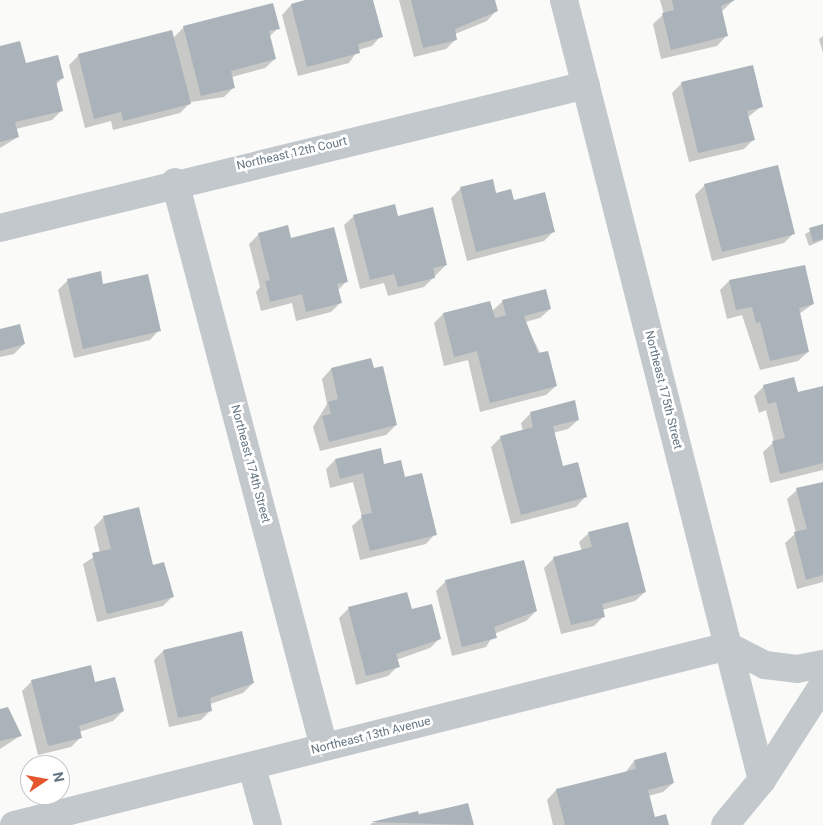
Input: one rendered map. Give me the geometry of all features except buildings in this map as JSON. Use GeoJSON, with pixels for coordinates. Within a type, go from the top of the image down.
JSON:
{"type":"FeatureCollection","features":[{"type":"Feature","properties":{"kind":"street","name":"Northeast 175th Street"},"geometry":{"type":"LineString","coordinates":[[564,0],[762,780]]}},
{"type":"Feature","properties":{"kind":"street","name":"Northeast 12th Court"},"geometry":{"type":"LineString","coordinates":[[0,228],[176,182],[586,85]]}},
{"type":"Feature","properties":{"kind":"street","name":"Northeast 174th Street"},"geometry":{"type":"LineString","coordinates":[[176,182],[324,747]]}},
{"type":"Feature","properties":{"kind":"street"},"geometry":{"type":"LineString","coordinates":[[728,646],[765,666],[798,669],[823,664]]}},
{"type":"Feature","properties":{"kind":"street","name":"Northeast 13th Avenue"},"geometry":{"type":"LineString","coordinates":[[14,825],[252,767],[324,747],[728,646]]}},
{"type":"Feature","properties":{"kind":"street"},"geometry":{"type":"LineString","coordinates":[[724,825],[762,780],[823,685]]}},
{"type":"Feature","properties":{"kind":"street"},"geometry":{"type":"LineString","coordinates":[[252,767],[268,825]]}}]}
